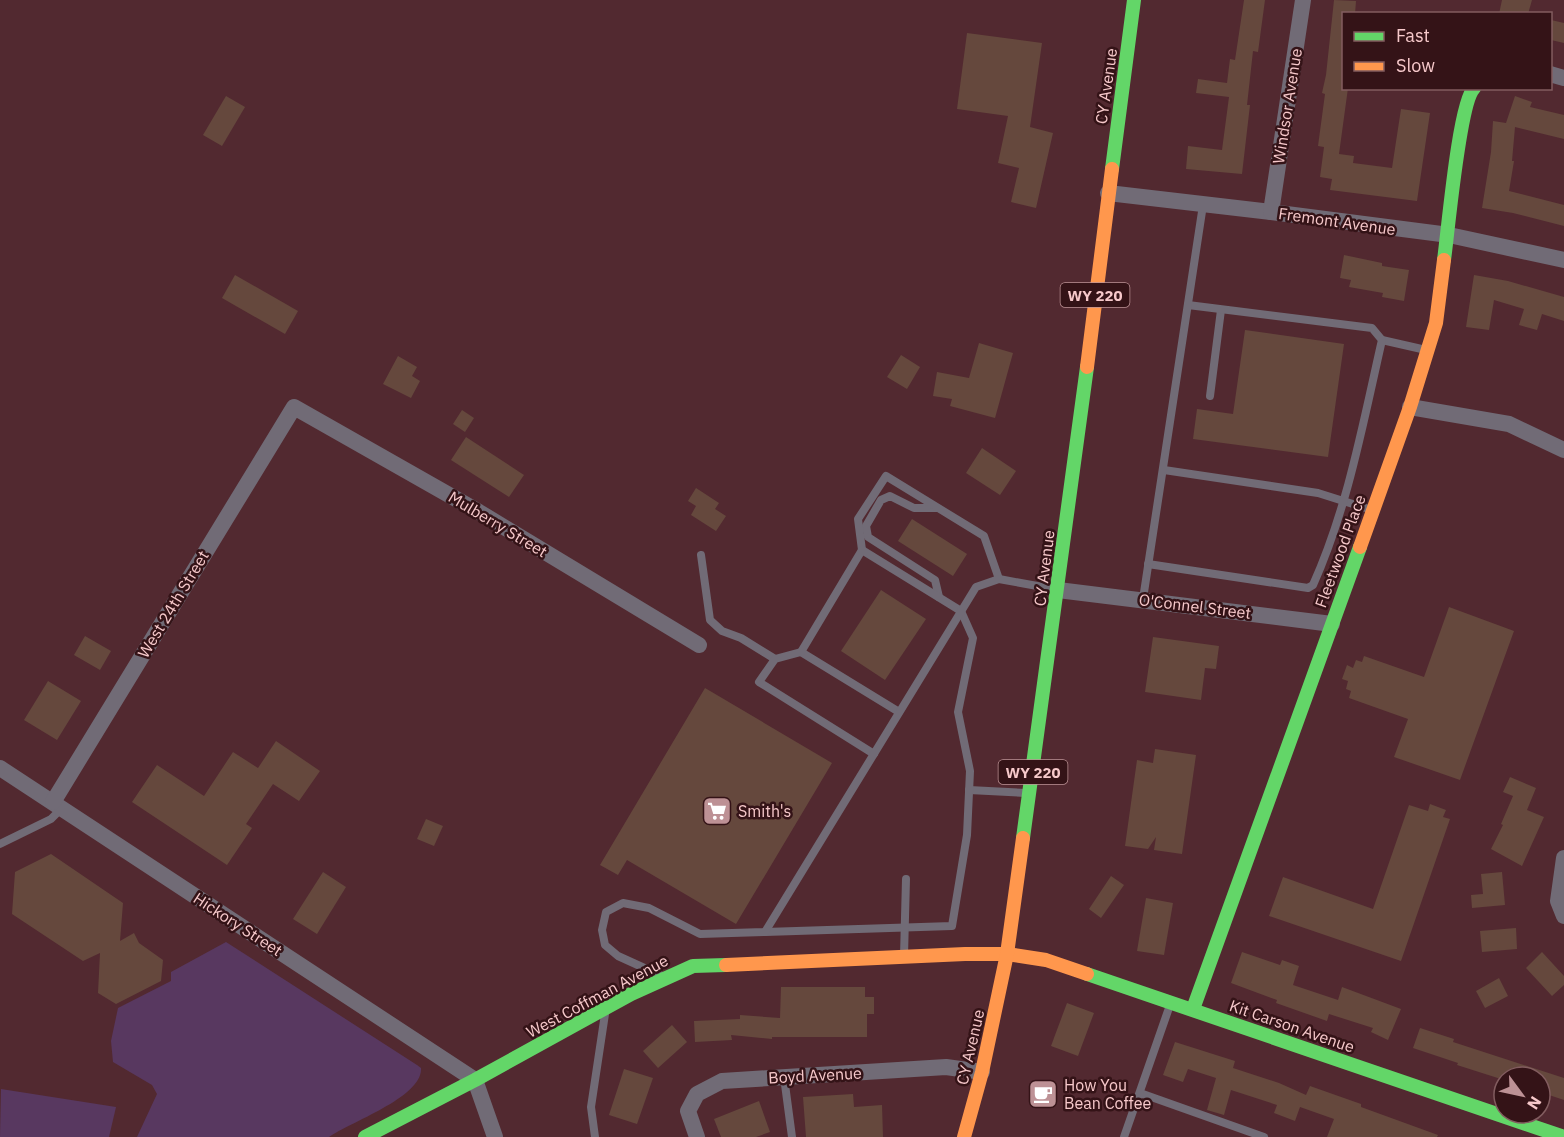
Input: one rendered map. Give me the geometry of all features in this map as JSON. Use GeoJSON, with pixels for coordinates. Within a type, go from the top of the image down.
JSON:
{"type":"FeatureCollection","features":[{"type":"Feature","properties":{"kind":"street","name":"CY Avenue"},"geometry":{"type":"LineString","coordinates":[[964,1137],[982,1072],[1007,954],[1058,590],[1134,0]]}},
{"type":"Feature","properties":{"kind":"street","name":"Windsor Avenue"},"geometry":{"type":"LineString","coordinates":[[1271,212],[1303,0]]}},
{"type":"Feature","properties":{"kind":"street","name":"Fleetwood Place"},"geometry":{"type":"LineString","coordinates":[[1193,1009],[1410,407],[1436,323],[1462,121],[1472,90]]}},
{"type":"Feature","properties":{"kind":"street","name":"Fremont Avenue"},"geometry":{"type":"LineString","coordinates":[[1108,193],[1449,236],[1564,260]]}},
{"type":"Feature","properties":{"kind":"street","name":"Mulberry Street"},"geometry":{"type":"LineString","coordinates":[[294,407],[479,512],[699,645]]}},
{"type":"Feature","properties":{"kind":"street","name":"West 24th Street"},"geometry":{"type":"LineString","coordinates":[[58,805],[294,407]]}},
{"type":"Feature","properties":{"kind":"street"},"geometry":{"type":"LineString","coordinates":[[1410,407],[1509,424],[1564,450]]}},
{"type":"Feature","properties":{"kind":"street","name":"O'Connel Street"},"geometry":{"type":"LineString","coordinates":[[1058,590],[1332,624]]}},
{"type":"Feature","properties":{"kind":"street","name":"Hickory Street"},"geometry":{"type":"LineString","coordinates":[[4,774],[58,805],[475,1080]]}},
{"type":"Feature","properties":{"kind":"street"},"geometry":{"type":"LineString","coordinates":[[1564,858],[1558,902],[1564,916]]}},
{"type":"Feature","properties":{"kind":"street","name":"Kit Carson Avenue"},"geometry":{"type":"LineString","coordinates":[[1007,954],[1046,960],[1564,1137]]}},
{"type":"Feature","properties":{"kind":"street","name":"West Coffman Avenue"},"geometry":{"type":"LineString","coordinates":[[365,1137],[606,1008],[693,966],[904,956],[1007,954]]}},
{"type":"Feature","properties":{"kind":"street","name":"Boyd Avenue"},"geometry":{"type":"LineString","coordinates":[[697,1137],[688,1111],[697,1094],[722,1081],[946,1068],[982,1072]]}},
{"type":"Feature","properties":{"kind":"street"},"geometry":{"type":"LineString","coordinates":[[475,1080],[495,1137]]}},
{"type":"Feature","properties":{"kind":"lane"},"geometry":{"type":"LineString","coordinates":[[1143,599],[1203,205]]}},
{"type":"Feature","properties":{"kind":"lane"},"geometry":{"type":"LineString","coordinates":[[1188,305],[1372,328],[1383,340],[1427,350]]}},
{"type":"Feature","properties":{"kind":"lane"},"geometry":{"type":"LineString","coordinates":[[1210,396],[1221,310]]}},
{"type":"Feature","properties":{"kind":"lane"},"geometry":{"type":"LineString","coordinates":[[1148,564],[1308,588],[1313,585],[1328,551],[1344,501],[1383,340]]}},
{"type":"Feature","properties":{"kind":"lane"},"geometry":{"type":"LineString","coordinates":[[1164,470],[1318,494],[1373,510]]}},
{"type":"Feature","properties":{"kind":"lane"},"geometry":{"type":"LineString","coordinates":[[874,754],[759,682],[775,659],[801,652],[862,550],[858,519],[886,476],[984,536],[999,579]]}},
{"type":"Feature","properties":{"kind":"lane"},"geometry":{"type":"LineString","coordinates":[[938,508],[914,508],[890,496],[881,500],[866,526],[868,537],[935,580],[939,597]]}},
{"type":"Feature","properties":{"kind":"lane"},"geometry":{"type":"LineString","coordinates":[[666,978],[618,956],[604,945],[602,930],[606,912],[623,903],[649,908],[700,934],[952,926],[967,835],[970,771],[958,712],[973,638],[961,611],[862,550]]}},
{"type":"Feature","properties":{"kind":"lane"},"geometry":{"type":"LineString","coordinates":[[701,555],[710,620],[722,631],[741,638],[775,659]]}},
{"type":"Feature","properties":{"kind":"lane"},"geometry":{"type":"LineString","coordinates":[[765,932],[976,586],[999,579],[1058,590]]}},
{"type":"Feature","properties":{"kind":"lane"},"geometry":{"type":"LineString","coordinates":[[801,652],[899,712]]}},
{"type":"Feature","properties":{"kind":"lane"},"geometry":{"type":"LineString","coordinates":[[969,790],[1030,793]]}},
{"type":"Feature","properties":{"kind":"lane"},"geometry":{"type":"LineString","coordinates":[[0,844],[51,819],[58,805]]}},
{"type":"Feature","properties":{"kind":"lane"},"geometry":{"type":"LineString","coordinates":[[904,956],[906,879]]}},
{"type":"Feature","properties":{"kind":"lane"},"geometry":{"type":"LineString","coordinates":[[1124,1137],[1171,1002]]}},
{"type":"Feature","properties":{"kind":"lane"},"geometry":{"type":"LineString","coordinates":[[596,1137],[591,1107],[606,1008]]}},
{"type":"Feature","properties":{"kind":"lane"},"geometry":{"type":"LineString","coordinates":[[784,1077],[792,1137]]}},
{"type":"Feature","properties":{"kind":"lane"},"geometry":{"type":"LineString","coordinates":[[1140,1093],[1264,1137]]}},
{"type":"Feature","properties":{"kind":"shaded area"},"geometry":{"type":"Polygon","coordinates":[[[226,942],[417,1065],[421,1068],[418,1079],[398,1099],[329,1137],[137,1137],[157,1094],[152,1085],[113,1062],[111,1041],[118,1008],[171,981],[171,972],[226,942]]]}},
{"type":"Feature","properties":{"kind":"shaded area"},"geometry":{"type":"Polygon","coordinates":[[[1,1089],[116,1107],[109,1137],[0,1137],[1,1089]]]}},
{"type":"Feature","properties":{"kind":"building"},"geometry":{"type":"Polygon","coordinates":[[[1244,0],[1265,0],[1258,52],[1253,51],[1247,105],[1250,105],[1242,174],[1186,169],[1188,146],[1222,150],[1229,97],[1196,93],[1198,79],[1227,83],[1230,59],[1235,60],[1244,0]]]}},
{"type":"Feature","properties":{"kind":"building"},"geometry":{"type":"Polygon","coordinates":[[[1334,0],[1356,1],[1355,12],[1342,12],[1342,90],[1348,90],[1339,154],[1354,156],[1353,163],[1392,168],[1401,109],[1430,113],[1417,201],[1330,190],[1332,179],[1320,177],[1324,147],[1318,146],[1325,94],[1322,93],[1334,0]]]}},
{"type":"Feature","properties":{"kind":"building"},"geometry":{"type":"Polygon","coordinates":[[[1502,0],[1532,0],[1529,12],[1499,12],[1502,0]]]}},
{"type":"Feature","properties":{"kind":"building"},"geometry":{"type":"Polygon","coordinates":[[[1552,20],[1564,23],[1564,43],[1552,40],[1552,20]]]}},
{"type":"Feature","properties":{"kind":"building"},"geometry":{"type":"Polygon","coordinates":[[[967,33],[1042,43],[1030,127],[1053,133],[1036,208],[1011,202],[1019,168],[998,163],[1008,116],[957,109],[967,33]]]}},
{"type":"Feature","properties":{"kind":"building"},"geometry":{"type":"Polygon","coordinates":[[[226,96],[245,107],[222,146],[203,135],[226,96]]]}},
{"type":"Feature","properties":{"kind":"building"},"geometry":{"type":"Polygon","coordinates":[[[1515,96],[1532,102],[1530,107],[1564,115],[1564,139],[1515,127],[1512,161],[1514,161],[1509,191],[1564,205],[1564,226],[1482,208],[1491,152],[1493,121],[1506,123],[1515,96]]]}},
{"type":"Feature","properties":{"kind":"building"},"geometry":{"type":"Polygon","coordinates":[[[1344,255],[1382,263],[1382,266],[1409,270],[1404,301],[1382,297],[1383,293],[1349,287],[1351,280],[1340,278],[1344,255]]]}},
{"type":"Feature","properties":{"kind":"building"},"geometry":{"type":"Polygon","coordinates":[[[235,275],[298,311],[285,334],[222,298],[235,275]]]}},
{"type":"Feature","properties":{"kind":"building"},"geometry":{"type":"Polygon","coordinates":[[[1474,275],[1508,281],[1564,297],[1564,321],[1542,314],[1537,330],[1519,325],[1524,309],[1494,300],[1489,330],[1466,327],[1474,275]]]}},
{"type":"Feature","properties":{"kind":"building"},"geometry":{"type":"Polygon","coordinates":[[[1245,330],[1344,344],[1328,457],[1193,439],[1197,409],[1233,414],[1245,330]]]}},
{"type":"Feature","properties":{"kind":"building"},"geometry":{"type":"Polygon","coordinates":[[[979,343],[1013,353],[995,418],[950,406],[952,399],[933,396],[937,372],[969,378],[979,343]]]}},
{"type":"Feature","properties":{"kind":"building"},"geometry":{"type":"Polygon","coordinates":[[[901,355],[920,367],[907,389],[887,377],[901,355]]]}},
{"type":"Feature","properties":{"kind":"building"},"geometry":{"type":"Polygon","coordinates":[[[398,356],[417,367],[412,376],[420,381],[411,398],[383,384],[398,356]]]}},
{"type":"Feature","properties":{"kind":"building"},"geometry":{"type":"Polygon","coordinates":[[[462,410],[474,418],[465,432],[453,424],[462,410]]]}},
{"type":"Feature","properties":{"kind":"building"},"geometry":{"type":"Polygon","coordinates":[[[466,437],[524,475],[509,497],[451,460],[466,437]]]}},
{"type":"Feature","properties":{"kind":"building"},"geometry":{"type":"Polygon","coordinates":[[[982,448],[1016,471],[1000,495],[966,473],[982,448]]]}},
{"type":"Feature","properties":{"kind":"building"},"geometry":{"type":"Polygon","coordinates":[[[696,488],[719,503],[715,509],[726,516],[716,531],[691,515],[696,506],[688,501],[696,488]]]}},
{"type":"Feature","properties":{"kind":"building"},"geometry":{"type":"Polygon","coordinates":[[[912,519],[967,554],[953,576],[898,541],[912,519]]]}},
{"type":"Feature","properties":{"kind":"building"},"geometry":{"type":"Polygon","coordinates":[[[881,590],[926,619],[885,680],[841,651],[881,590]]]}},
{"type":"Feature","properties":{"kind":"building"},"geometry":{"type":"Polygon","coordinates":[[[1449,607],[1514,631],[1460,780],[1394,757],[1408,719],[1349,698],[1351,691],[1346,689],[1348,681],[1342,679],[1347,665],[1353,668],[1356,660],[1362,662],[1364,656],[1424,677],[1449,607]]]}},
{"type":"Feature","properties":{"kind":"building"},"geometry":{"type":"Polygon","coordinates":[[[85,636],[111,651],[100,670],[74,655],[85,636]]]}},
{"type":"Feature","properties":{"kind":"building"},"geometry":{"type":"Polygon","coordinates":[[[1153,637],[1219,646],[1216,669],[1205,668],[1201,700],[1145,692],[1153,637]]]}},
{"type":"Feature","properties":{"kind":"building"},"geometry":{"type":"Polygon","coordinates":[[[48,681],[81,701],[57,740],[24,720],[48,681]]]}},
{"type":"Feature","properties":{"kind":"building","name":"Smith's"},"geometry":{"type":"Polygon","coordinates":[[[705,688],[832,763],[736,924],[627,860],[618,875],[600,865],[705,688]]]}},
{"type":"Feature","properties":{"kind":"building"},"geometry":{"type":"Polygon","coordinates":[[[276,741],[320,771],[299,801],[273,784],[246,824],[252,828],[227,865],[132,802],[157,765],[204,796],[233,752],[258,768],[276,741]]]}},
{"type":"Feature","properties":{"kind":"building"},"geometry":{"type":"Polygon","coordinates":[[[1155,749],[1196,755],[1182,854],[1154,850],[1156,837],[1148,849],[1125,846],[1137,760],[1153,763],[1155,749]]]}},
{"type":"Feature","properties":{"kind":"building"},"geometry":{"type":"Polygon","coordinates":[[[1510,777],[1536,788],[1527,810],[1544,817],[1522,866],[1491,849],[1503,825],[1501,824],[1513,796],[1503,792],[1510,777]]]}},
{"type":"Feature","properties":{"kind":"building"},"geometry":{"type":"Polygon","coordinates":[[[1430,804],[1446,810],[1443,817],[1450,819],[1401,961],[1269,916],[1283,877],[1373,909],[1409,805],[1428,811],[1430,804]]]}},
{"type":"Feature","properties":{"kind":"building"},"geometry":{"type":"Polygon","coordinates":[[[426,819],[443,826],[434,846],[417,839],[426,819]]]}},
{"type":"Feature","properties":{"kind":"building"},"geometry":{"type":"Polygon","coordinates":[[[51,854],[123,903],[120,941],[134,933],[139,943],[163,960],[161,981],[116,1004],[98,993],[100,953],[83,961],[12,914],[15,872],[51,854]]]}},
{"type":"Feature","properties":{"kind":"building"},"geometry":{"type":"Polygon","coordinates":[[[323,872],[346,887],[317,934],[293,919],[323,872]]]}},
{"type":"Feature","properties":{"kind":"building"},"geometry":{"type":"Polygon","coordinates":[[[1502,872],[1505,905],[1472,908],[1471,895],[1483,894],[1481,874],[1502,872]]]}},
{"type":"Feature","properties":{"kind":"building"},"geometry":{"type":"Polygon","coordinates":[[[1111,876],[1124,885],[1101,918],[1089,909],[1111,876]]]}},
{"type":"Feature","properties":{"kind":"building"},"geometry":{"type":"Polygon","coordinates":[[[1146,898],[1173,903],[1164,955],[1137,951],[1146,898]]]}},
{"type":"Feature","properties":{"kind":"building"},"geometry":{"type":"Polygon","coordinates":[[[1516,928],[1517,949],[1482,952],[1480,931],[1516,928]]]}},
{"type":"Feature","properties":{"kind":"building"},"geometry":{"type":"Polygon","coordinates":[[[1242,952],[1280,965],[1282,960],[1299,966],[1293,985],[1338,1000],[1342,987],[1401,1009],[1388,1040],[1371,1032],[1373,1028],[1329,1014],[1327,1021],[1276,1003],[1277,1000],[1231,983],[1242,952]]]}},
{"type":"Feature","properties":{"kind":"building"},"geometry":{"type":"Polygon","coordinates":[[[1542,952],[1564,976],[1564,985],[1552,996],[1526,968],[1542,952]]]}},
{"type":"Feature","properties":{"kind":"building"},"geometry":{"type":"Polygon","coordinates":[[[1499,978],[1508,996],[1485,1008],[1476,991],[1499,978]]]}},
{"type":"Feature","properties":{"kind":"building"},"geometry":{"type":"Polygon","coordinates":[[[781,987],[865,987],[865,997],[874,997],[874,1014],[867,1014],[867,1037],[772,1037],[772,1039],[731,1035],[732,1040],[695,1042],[694,1021],[740,1019],[740,1015],[780,1018],[781,987]]]}},
{"type":"Feature","properties":{"kind":"building"},"geometry":{"type":"Polygon","coordinates":[[[1067,1003],[1094,1013],[1078,1056],[1051,1046],[1067,1003]]]}},
{"type":"Feature","properties":{"kind":"building"},"geometry":{"type":"Polygon","coordinates":[[[672,1025],[687,1042],[658,1068],[643,1051],[672,1025]]]}},
{"type":"Feature","properties":{"kind":"building"},"geometry":{"type":"Polygon","coordinates":[[[1420,1028],[1454,1039],[1453,1042],[1524,1065],[1492,1065],[1492,1076],[1413,1048],[1420,1028]]]}},
{"type":"Feature","properties":{"kind":"building"},"geometry":{"type":"Polygon","coordinates":[[[1175,1042],[1235,1061],[1233,1068],[1279,1083],[1306,1095],[1310,1086],[1438,1135],[1437,1137],[1327,1137],[1334,1119],[1300,1107],[1295,1121],[1274,1113],[1277,1105],[1231,1090],[1224,1115],[1207,1110],[1216,1078],[1188,1069],[1183,1082],[1163,1075],[1175,1042]]]}},
{"type":"Feature","properties":{"kind":"building"},"geometry":{"type":"Polygon","coordinates":[[[624,1069],[653,1078],[637,1124],[609,1115],[624,1069]]]}},
{"type":"Feature","properties":{"kind":"building"},"geometry":{"type":"Polygon","coordinates":[[[1552,1074],[1564,1078],[1564,1100],[1552,1096],[1552,1074]]]}},
{"type":"Feature","properties":{"kind":"building"},"geometry":{"type":"Polygon","coordinates":[[[853,1094],[854,1107],[882,1105],[883,1137],[806,1137],[803,1097],[853,1094]]]}},
{"type":"Feature","properties":{"kind":"building"},"geometry":{"type":"Polygon","coordinates":[[[759,1101],[770,1132],[756,1137],[721,1137],[714,1119],[759,1101]]]}},
{"type":"Feature","properties":{"kind":"traffic: fast"},"geometry":{"type":"LineString","coordinates":[[1112,169],[1134,0]]}},
{"type":"Feature","properties":{"kind":"traffic: fast"},"geometry":{"type":"LineString","coordinates":[[1444,260],[1459,142],[1473,90]]}},
{"type":"Feature","properties":{"kind":"traffic: fast"},"geometry":{"type":"LineString","coordinates":[[1023,838],[1087,367]]}},
{"type":"Feature","properties":{"kind":"traffic: fast"},"geometry":{"type":"LineString","coordinates":[[1193,1009],[1360,547]]}},
{"type":"Feature","properties":{"kind":"traffic: fast"},"geometry":{"type":"LineString","coordinates":[[365,1137],[475,1080],[631,994],[693,966],[726,965]]}},
{"type":"Feature","properties":{"kind":"traffic: fast"},"geometry":{"type":"LineString","coordinates":[[1087,974],[1564,1137]]}},
{"type":"Feature","properties":{"kind":"traffic: slow"},"geometry":{"type":"LineString","coordinates":[[1087,367],[1112,169]]}},
{"type":"Feature","properties":{"kind":"traffic: slow"},"geometry":{"type":"LineString","coordinates":[[1360,547],[1410,407],[1436,323],[1444,260]]}},
{"type":"Feature","properties":{"kind":"traffic: slow"},"geometry":{"type":"LineString","coordinates":[[964,1137],[982,1072],[1007,954],[1023,838]]}},
{"type":"Feature","properties":{"kind":"traffic: slow"},"geometry":{"type":"LineString","coordinates":[[726,965],[1007,954],[1046,960],[1087,974]]}},
{"type":"Feature","properties":{"kind":"place","name":"Smith's"},"geometry":{"type":"Point","coordinates":[717,811]}},
{"type":"Feature","properties":{"kind":"place","name":"How You Bean Coffee"},"geometry":{"type":"Point","coordinates":[1043,1094]}}]}
